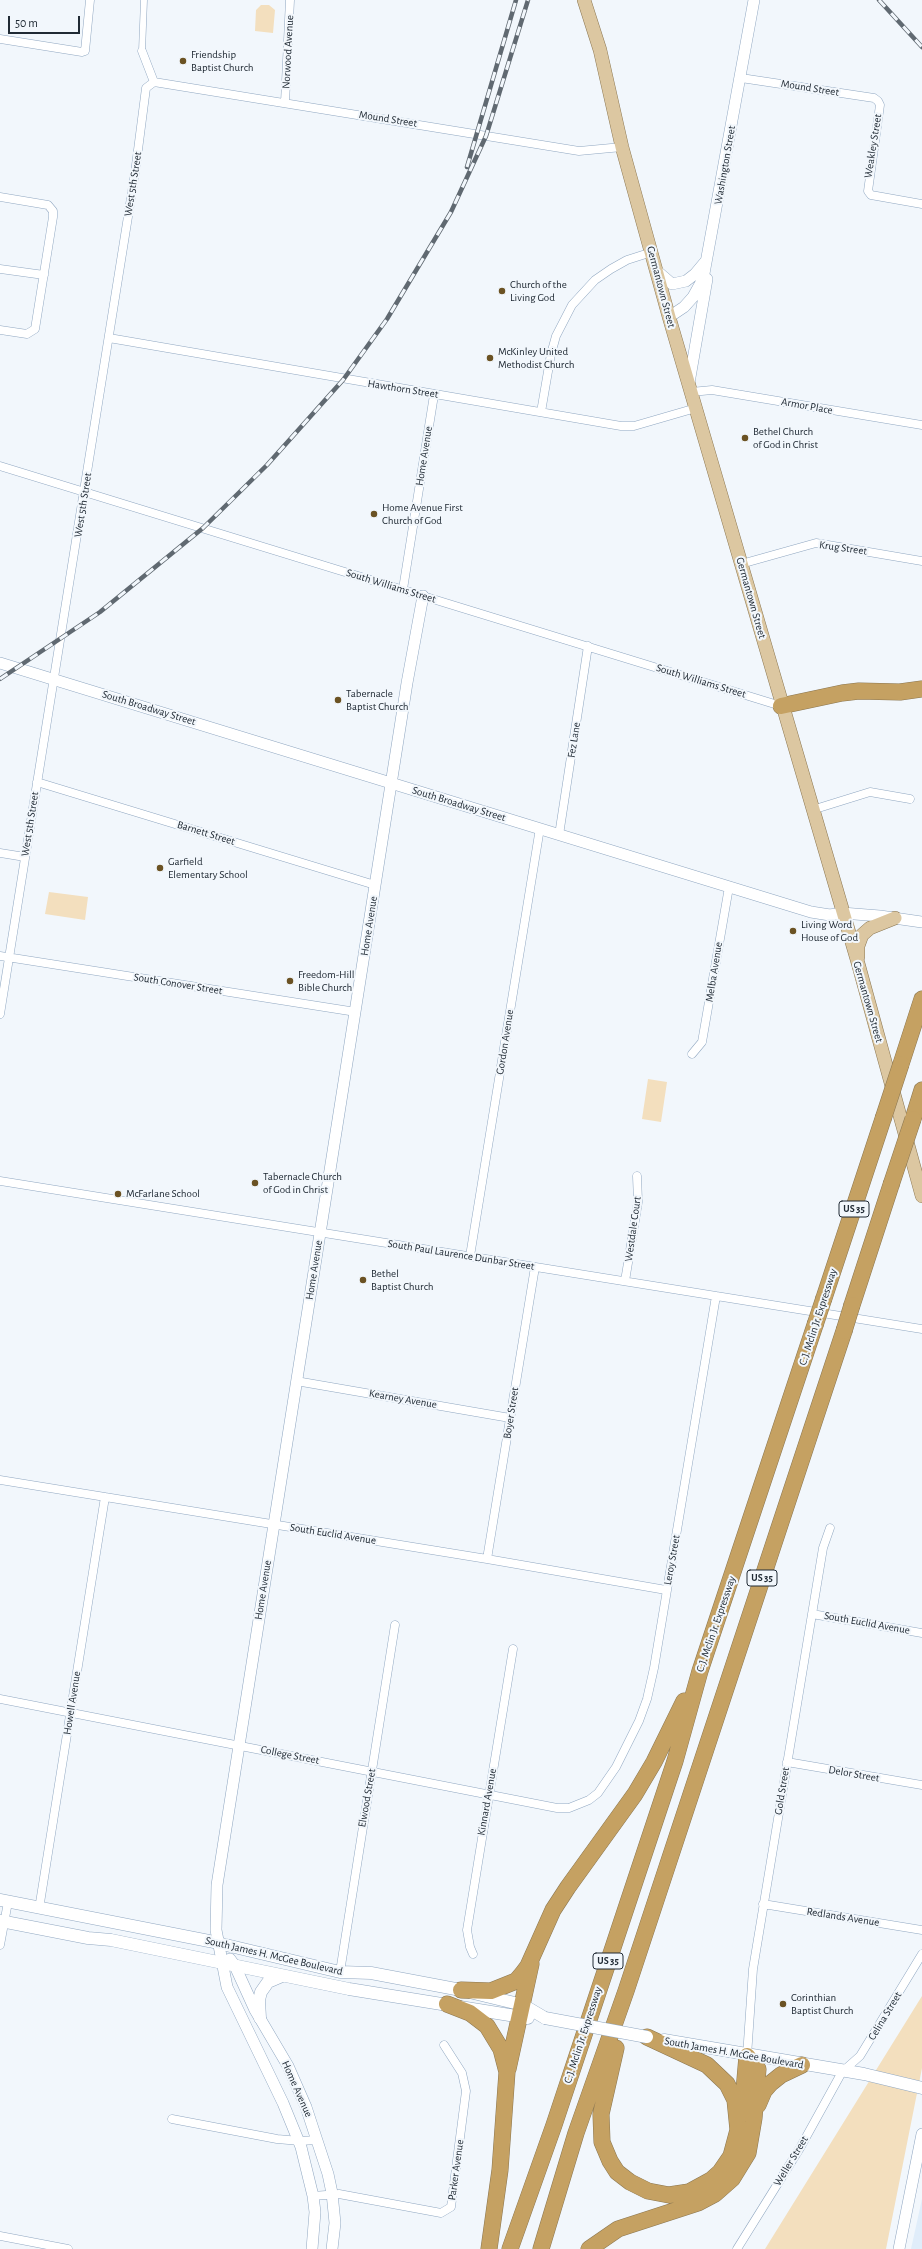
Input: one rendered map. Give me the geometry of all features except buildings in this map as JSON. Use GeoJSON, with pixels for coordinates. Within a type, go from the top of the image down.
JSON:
{"type":"FeatureCollection","features":[{"type":"Feature","properties":{"kind":"highway"},"geometry":{"type":"LineString","coordinates":[[782,706],[854,692],[900,692],[922,689]]}},
{"type":"Feature","properties":{"kind":"highway","name":"C.J. Mclin Jr. Expressway"},"geometry":{"type":"LineString","coordinates":[[510,2249],[554,2125],[674,1761],[700,1671],[922,999]]}},
{"type":"Feature","properties":{"kind":"highway","name":"US 35"},"geometry":{"type":"LineString","coordinates":[[541,2249],[576,2133],[629,1982],[922,1090]]}},
{"type":"Feature","properties":{"kind":"highway"},"geometry":{"type":"LineString","coordinates":[[461,1990],[483,1991],[504,1987],[516,1981],[522,1974],[553,1910],[635,1794],[654,1762],[676,1715],[700,1671]]}},
{"type":"Feature","properties":{"kind":"highway"},"geometry":{"type":"LineString","coordinates":[[489,2249],[500,2170],[507,2072],[532,1956]]}},
{"type":"Feature","properties":{"kind":"highway"},"geometry":{"type":"LineString","coordinates":[[629,1982],[622,2021],[600,2114],[602,2142],[610,2161],[617,2172],[630,2182],[648,2191],[669,2195],[689,2192],[711,2180],[726,2165],[736,2144],[745,2090],[747,2056]]}},
{"type":"Feature","properties":{"kind":"highway"},"geometry":{"type":"LineString","coordinates":[[447,2004],[470,2013],[487,2026],[501,2049],[507,2072]]}},
{"type":"Feature","properties":{"kind":"highway"},"geometry":{"type":"LineString","coordinates":[[647,2037],[707,2065],[718,2074],[727,2084],[735,2100],[738,2130]]}},
{"type":"Feature","properties":{"kind":"highway"},"geometry":{"type":"LineString","coordinates":[[589,2249],[618,2229],[698,2203],[724,2187],[741,2166],[748,2153],[754,2118],[758,2069],[747,2056]]}},
{"type":"Feature","properties":{"kind":"highway"},"geometry":{"type":"LineString","coordinates":[[754,2118],[760,2098],[771,2083],[780,2075],[802,2065]]}},
{"type":"Feature","properties":{"kind":"main road","name":"Germantown Street"},"geometry":{"type":"LineString","coordinates":[[584,0],[600,50],[622,147],[669,316],[842,914],[858,963],[922,1195]]}},
{"type":"Feature","properties":{"kind":"main road"},"geometry":{"type":"LineString","coordinates":[[858,963],[858,946],[862,935],[870,928],[895,918]]}},
{"type":"Feature","properties":{"kind":"main road","name":"South James H. McGee Boulevard"},"geometry":{"type":"LineString","coordinates":[[4,1901],[219,1944],[340,1972],[371,1973],[461,1990],[545,2018],[747,2056],[842,2072],[864,2074],[922,2088]]}},
{"type":"Feature","properties":{"kind":"main road","name":"South James H. McGee Boulevard"},"geometry":{"type":"LineString","coordinates":[[2,1921],[88,1938],[111,1940],[357,1991],[447,2004],[521,2011]]}},
{"type":"Feature","properties":{"kind":"main road"},"geometry":{"type":"LineString","coordinates":[[260,2018],[259,2000],[261,1992],[268,1982],[282,1976]]}},
{"type":"Feature","properties":{"kind":"street"},"geometry":{"type":"LineString","coordinates":[[0,39],[82,52],[87,48],[90,0]]}},
{"type":"Feature","properties":{"kind":"street"},"geometry":{"type":"LineString","coordinates":[[144,0],[142,51],[154,82]]}},
{"type":"Feature","properties":{"kind":"street","name":"Norwood Avenue"},"geometry":{"type":"LineString","coordinates":[[285,103],[290,0]]}},
{"type":"Feature","properties":{"kind":"street","name":"Washington Street"},"geometry":{"type":"LineString","coordinates":[[669,316],[684,307],[699,288],[711,242],[754,0]]}},
{"type":"Feature","properties":{"kind":"street","name":"Mound Street"},"geometry":{"type":"LineString","coordinates":[[741,78],[874,98],[878,101]]}},
{"type":"Feature","properties":{"kind":"street","name":"Mound Street"},"geometry":{"type":"LineString","coordinates":[[154,82],[579,151],[622,147]]}},
{"type":"Feature","properties":{"kind":"street","name":"West 5th Street"},"geometry":{"type":"LineString","coordinates":[[0,1014],[85,491],[135,173],[146,88],[154,82]]}},
{"type":"Feature","properties":{"kind":"street","name":"Weakley Street"},"geometry":{"type":"LineString","coordinates":[[878,101],[880,105],[868,191],[871,195],[922,204]]}},
{"type":"Feature","properties":{"kind":"street"},"geometry":{"type":"LineString","coordinates":[[0,197],[44,204],[53,211],[35,329],[27,334],[0,330]]}},
{"type":"Feature","properties":{"kind":"street"},"geometry":{"type":"LineString","coordinates":[[690,387],[711,242]]}},
{"type":"Feature","properties":{"kind":"street"},"geometry":{"type":"LineString","coordinates":[[541,412],[550,354],[556,336],[572,305],[595,280],[611,269],[627,260],[652,252]]}},
{"type":"Feature","properties":{"kind":"street"},"geometry":{"type":"LineString","coordinates":[[658,272],[672,284],[686,281],[699,270],[708,254]]}},
{"type":"Feature","properties":{"kind":"street"},"geometry":{"type":"LineString","coordinates":[[0,269],[44,275]]}},
{"type":"Feature","properties":{"kind":"street","name":"Hawthorn Street"},"geometry":{"type":"LineString","coordinates":[[109,338],[628,426],[646,423],[696,408]]}},
{"type":"Feature","properties":{"kind":"street","name":"Armor Place"},"geometry":{"type":"LineString","coordinates":[[690,387],[922,425]]}},
{"type":"Feature","properties":{"kind":"street","name":"Home Avenue"},"geometry":{"type":"LineString","coordinates":[[403,590],[434,394]]}},
{"type":"Feature","properties":{"kind":"street","name":"South Williams Street"},"geometry":{"type":"LineString","coordinates":[[0,466],[782,706]]}},
{"type":"Feature","properties":{"kind":"street","name":"Krug Street"},"geometry":{"type":"LineString","coordinates":[[741,564],[816,543],[922,561]]}},
{"type":"Feature","properties":{"kind":"street","name":"Home Avenue"},"geometry":{"type":"LineString","coordinates":[[312,2249],[315,2212],[313,2196],[299,2141],[283,2103],[228,1992],[215,1912],[217,1885],[238,1745],[356,1012],[375,885],[423,596]]}},
{"type":"Feature","properties":{"kind":"street","name":"Fez Lane"},"geometry":{"type":"LineString","coordinates":[[559,835],[588,646]]}},
{"type":"Feature","properties":{"kind":"street","name":"South Broadway Street"},"geometry":{"type":"LineString","coordinates":[[0,663],[821,914],[895,918],[922,922]]}},
{"type":"Feature","properties":{"kind":"street","name":"Barnett Street"},"geometry":{"type":"LineString","coordinates":[[37,782],[375,885]]}},
{"type":"Feature","properties":{"kind":"street"},"geometry":{"type":"LineString","coordinates":[[812,810],[870,792],[910,799]]}},
{"type":"Feature","properties":{"kind":"street","name":"Gordon Avenue"},"geometry":{"type":"LineString","coordinates":[[470,1256],[540,828]]}},
{"type":"Feature","properties":{"kind":"street"},"geometry":{"type":"LineString","coordinates":[[0,853],[25,857]]}},
{"type":"Feature","properties":{"kind":"street","name":"Melba Avenue"},"geometry":{"type":"LineString","coordinates":[[692,1054],[702,1042],[729,887]]}},
{"type":"Feature","properties":{"kind":"street","name":"South Conover Street"},"geometry":{"type":"LineString","coordinates":[[0,956],[356,1012]]}},
{"type":"Feature","properties":{"kind":"street","name":"Westdale Court"},"geometry":{"type":"LineString","coordinates":[[625,1281],[638,1202],[637,1176]]}},
{"type":"Feature","properties":{"kind":"street","name":"South Paul Laurence Dunbar Street"},"geometry":{"type":"LineString","coordinates":[[0,1181],[320,1234],[470,1256],[922,1329]]}},
{"type":"Feature","properties":{"kind":"street","name":"Boyer Street"},"geometry":{"type":"LineString","coordinates":[[486,1558],[535,1267]]}},
{"type":"Feature","properties":{"kind":"street","name":"Leroy Street"},"geometry":{"type":"LineString","coordinates":[[581,1805],[598,1793],[616,1767],[639,1721],[654,1668],[716,1296]]}},
{"type":"Feature","properties":{"kind":"street","name":"Kearney Avenue"},"geometry":{"type":"LineString","coordinates":[[296,1380],[510,1418]]}},
{"type":"Feature","properties":{"kind":"street","name":"South Euclid Avenue"},"geometry":{"type":"LineString","coordinates":[[0,1480],[486,1558],[666,1590]]}},
{"type":"Feature","properties":{"kind":"street","name":"Howell Avenue"},"geometry":{"type":"LineString","coordinates":[[39,1909],[105,1496]]}},
{"type":"Feature","properties":{"kind":"street","name":"Gold Street"},"geometry":{"type":"LineString","coordinates":[[747,2056],[753,1969],[763,1904],[823,1548],[830,1528]]}},
{"type":"Feature","properties":{"kind":"street","name":"South Euclid Avenue"},"geometry":{"type":"LineString","coordinates":[[812,1614],[922,1633]]}},
{"type":"Feature","properties":{"kind":"street","name":"Elwood Street"},"geometry":{"type":"LineString","coordinates":[[340,1972],[394,1625]]}},
{"type":"Feature","properties":{"kind":"street","name":"Kinnard Avenue"},"geometry":{"type":"LineString","coordinates":[[473,1954],[470,1947],[467,1930],[488,1794],[513,1649]]}},
{"type":"Feature","properties":{"kind":"street","name":"College Street"},"geometry":{"type":"LineString","coordinates":[[0,1699],[557,1808],[581,1805]]}},
{"type":"Feature","properties":{"kind":"street","name":"Delor Street"},"geometry":{"type":"LineString","coordinates":[[787,1762],[922,1785]]}},
{"type":"Feature","properties":{"kind":"street"},"geometry":{"type":"LineString","coordinates":[[0,1945],[4,1901]]}},
{"type":"Feature","properties":{"kind":"street","name":"Redlands Avenue"},"geometry":{"type":"LineString","coordinates":[[763,1904],[922,1930]]}},
{"type":"Feature","properties":{"kind":"street","name":"Home Avenue"},"geometry":{"type":"LineString","coordinates":[[219,1944],[235,1966],[242,1984],[260,2018],[288,2066],[306,2107],[332,2193],[335,2223],[332,2249]]}},
{"type":"Feature","properties":{"kind":"street","name":"Celina Street"},"geometry":{"type":"LineString","coordinates":[[842,2072],[860,2056],[922,1954]]}},
{"type":"Feature","properties":{"kind":"street","name":"Parker Avenue"},"geometry":{"type":"LineString","coordinates":[[313,2196],[332,2193],[441,2213],[451,2207],[466,2090],[462,2073],[444,2045]]}},
{"type":"Feature","properties":{"kind":"street","name":"Weller Street"},"geometry":{"type":"LineString","coordinates":[[737,2249],[800,2148],[842,2072]]}},
{"type":"Feature","properties":{"kind":"street"},"geometry":{"type":"LineString","coordinates":[[172,2119],[265,2137],[299,2141],[317,2140]]}},
{"type":"Feature","properties":{"kind":"street"},"geometry":{"type":"LineString","coordinates":[[899,2249],[922,2134]]}},
{"type":"Feature","properties":{"kind":"street"},"geometry":{"type":"LineString","coordinates":[[0,2236],[68,2249]]}},
{"type":"Feature","properties":{"kind":"shaded area"},"geometry":{"type":"Polygon","coordinates":[[[261,5],[269,5],[275,10],[273,33],[255,31],[256,10],[261,5]]]}},
{"type":"Feature","properties":{"kind":"shaded area"},"geometry":{"type":"Polygon","coordinates":[[[49,892],[88,897],[85,920],[45,914],[49,892]]]}},
{"type":"Feature","properties":{"kind":"shaded area"},"geometry":{"type":"Polygon","coordinates":[[[648,1079],[667,1082],[661,1122],[642,1119],[648,1079]]]}},
{"type":"Feature","properties":{"kind":"shaded area"},"geometry":{"type":"Polygon","coordinates":[[[922,1996],[922,2068],[886,2249],[765,2249],[922,1996]]]}},
{"type":"Feature","properties":{"kind":"shaded area"},"geometry":{"type":"Polygon","coordinates":[[[922,2199],[922,2249],[911,2249],[922,2199]]]}},
{"type":"Feature","properties":{"kind":"railway"},"geometry":{"type":"LineString","coordinates":[[467,167],[516,0]]}},
{"type":"Feature","properties":{"kind":"railway"},"geometry":{"type":"LineString","coordinates":[[0,679],[100,612],[203,528],[267,465],[343,380],[387,319],[451,212],[486,136],[528,0]]}},
{"type":"Feature","properties":{"kind":"railway"},"geometry":{"type":"LineString","coordinates":[[879,0],[922,47]]}},
{"type":"Feature","properties":{"kind":"place","name":"Friendship Baptist Church"},"geometry":{"type":"Point","coordinates":[183,61]}},
{"type":"Feature","properties":{"kind":"place","name":"Church of the Living God"},"geometry":{"type":"Point","coordinates":[502,291]}},
{"type":"Feature","properties":{"kind":"place","name":"McKinley United Methodist Church"},"geometry":{"type":"Point","coordinates":[490,358]}},
{"type":"Feature","properties":{"kind":"place","name":"Bethel Church of God in Christ"},"geometry":{"type":"Point","coordinates":[745,438]}},
{"type":"Feature","properties":{"kind":"place","name":"Home Avenue First Church of God"},"geometry":{"type":"Point","coordinates":[374,514]}},
{"type":"Feature","properties":{"kind":"place","name":"Tabernacle Baptist Church"},"geometry":{"type":"Point","coordinates":[338,700]}},
{"type":"Feature","properties":{"kind":"place","name":"Garfield Elementary School"},"geometry":{"type":"Point","coordinates":[160,868]}},
{"type":"Feature","properties":{"kind":"place","name":"Living Word House of God"},"geometry":{"type":"Point","coordinates":[793,931]}},
{"type":"Feature","properties":{"kind":"place","name":"Freedom-Hill Bible Church"},"geometry":{"type":"Point","coordinates":[290,981]}},
{"type":"Feature","properties":{"kind":"place","name":"Tabernacle Church of God in Christ"},"geometry":{"type":"Point","coordinates":[255,1183]}},
{"type":"Feature","properties":{"kind":"place","name":"McFarlane School"},"geometry":{"type":"Point","coordinates":[118,1194]}},
{"type":"Feature","properties":{"kind":"place","name":"Bethel Baptist Church"},"geometry":{"type":"Point","coordinates":[363,1280]}},
{"type":"Feature","properties":{"kind":"place","name":"Corinthian Baptist Church"},"geometry":{"type":"Point","coordinates":[783,2004]}}]}
